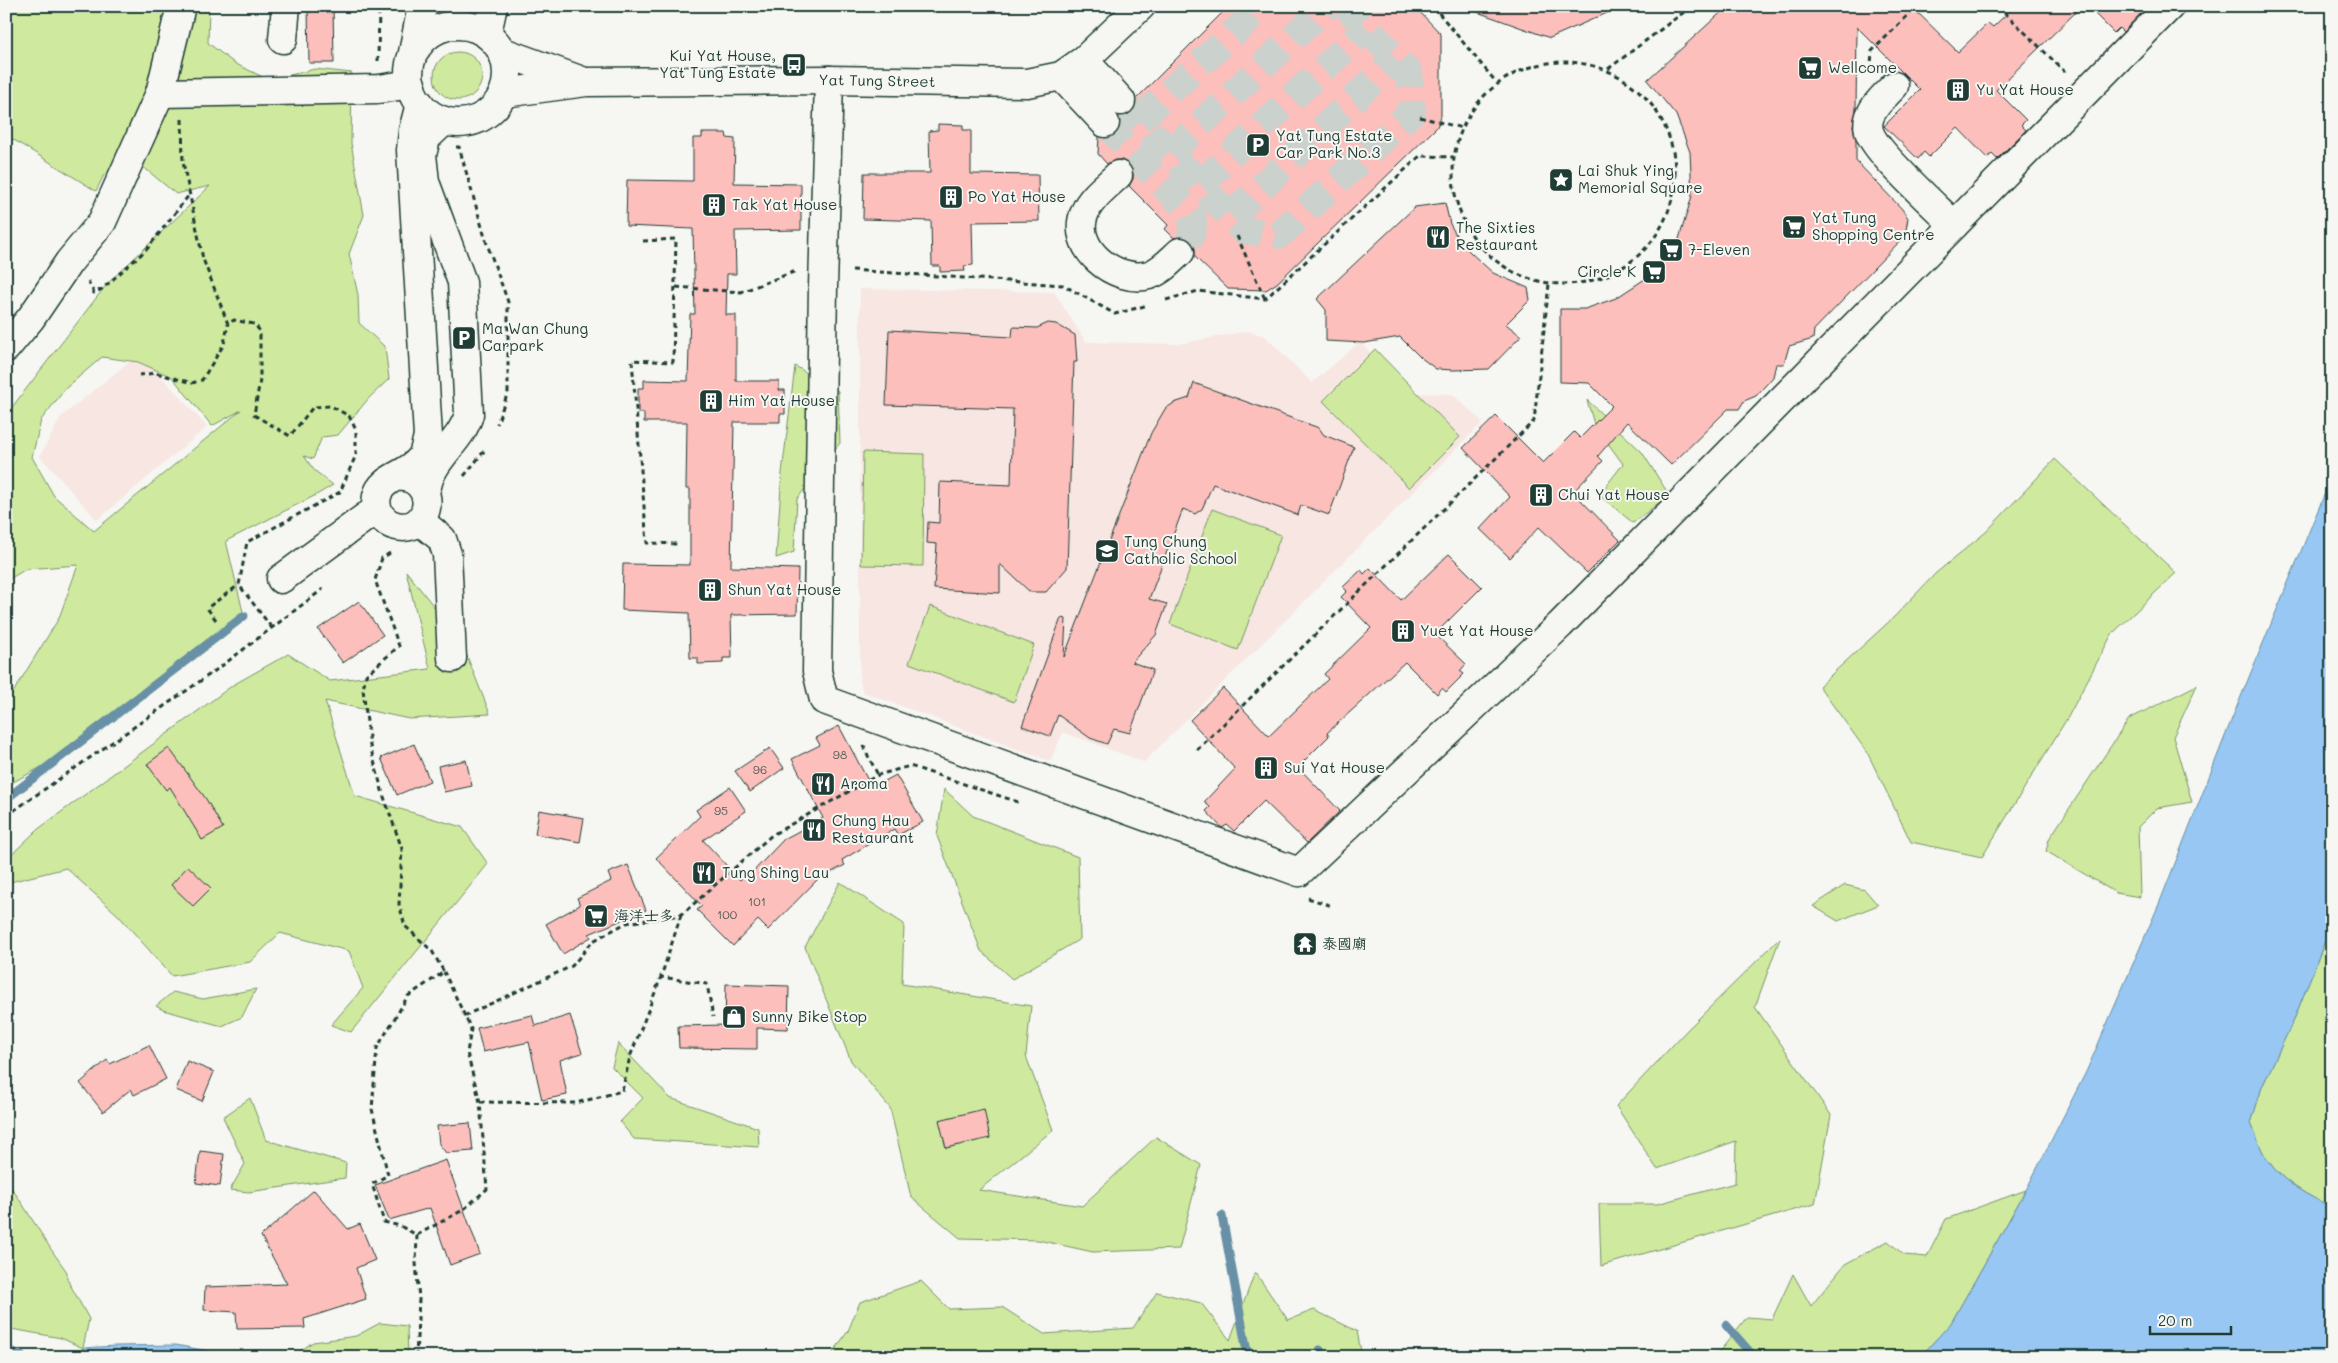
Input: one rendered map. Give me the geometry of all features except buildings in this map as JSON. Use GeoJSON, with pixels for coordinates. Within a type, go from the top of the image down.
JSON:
{"type":"FeatureCollection","features":[{"type":"Feature","properties":{"kind":"street"},"geometry":{"type":"LineString","coordinates":[[6,348],[31,318],[69,262],[102,222],[160,93],[181,6]]}},
{"type":"Feature","properties":{"kind":"street"},"geometry":{"type":"LineString","coordinates":[[283,39],[286,6]]}},
{"type":"Feature","properties":{"kind":"street"},"geometry":{"type":"LineString","coordinates":[[398,477],[410,478],[418,482],[425,494],[427,505],[420,521],[413,526],[396,527],[388,524],[377,511],[376,503],[380,487],[413,468],[423,456],[428,436],[411,150],[415,94],[410,66],[422,6]]}},
{"type":"Feature","properties":{"kind":"street"},"geometry":{"type":"LineString","coordinates":[[160,93],[379,89],[415,94],[430,114],[444,121],[458,123],[473,121],[486,115],[497,105],[504,93],[508,78],[507,64],[495,42],[492,6]]}},
{"type":"Feature","properties":{"kind":"street"},"geometry":{"type":"LineString","coordinates":[[829,80],[822,297],[818,671],[824,700],[1300,872],[1560,625],[2170,6]]}},
{"type":"Feature","properties":{"kind":"street","name":"Yat Tung Street"},"geometry":{"type":"LineString","coordinates":[[504,93],[586,82],[829,80],[1027,84],[1061,76],[1084,60],[1137,8]]}},
{"type":"Feature","properties":{"kind":"street"},"geometry":{"type":"LineString","coordinates":[[413,53],[423,39],[437,29],[454,24],[471,26],[495,42]]}},
{"type":"Feature","properties":{"kind":"street","name":"Yat Tung Street"},"geometry":{"type":"LineString","coordinates":[[495,42],[586,82]]}},
{"type":"Feature","properties":{"kind":"street"},"geometry":{"type":"LineString","coordinates":[[1084,60],[1121,101]]}},
{"type":"Feature","properties":{"kind":"street"},"geometry":{"type":"LineString","coordinates":[[1061,76],[1105,123]]}},
{"type":"Feature","properties":{"kind":"street"},"geometry":{"type":"LineString","coordinates":[[1894,86],[1872,111],[1868,130],[1878,148],[1954,225]]}},
{"type":"Feature","properties":{"kind":"street"},"geometry":{"type":"LineString","coordinates":[[425,494],[428,478],[434,465],[466,425],[469,414],[462,282],[425,182],[422,155],[426,138],[444,121]]}},
{"type":"Feature","properties":{"kind":"street"},"geometry":{"type":"LineString","coordinates":[[1118,174],[1092,200],[1084,213],[1083,232],[1088,248],[1099,262],[1114,273],[1132,277],[1150,275],[1166,266],[1180,252]]}},
{"type":"Feature","properties":{"kind":"street"},"geometry":{"type":"LineString","coordinates":[[281,579],[367,516],[377,511]]}},
{"type":"Feature","properties":{"kind":"street"},"geometry":{"type":"LineString","coordinates":[[420,521],[442,539],[447,554],[452,658]]}},
{"type":"Feature","properties":{"kind":"path"},"geometry":{"type":"LineString","coordinates":[[1433,6],[1496,82]]}},
{"type":"Feature","properties":{"kind":"path"},"geometry":{"type":"LineString","coordinates":[[1608,70],[1692,6]]}},
{"type":"Feature","properties":{"kind":"path"},"geometry":{"type":"LineString","coordinates":[[1894,86],[1871,65],[1870,57],[1872,51],[1917,6]]}},
{"type":"Feature","properties":{"kind":"path"},"geometry":{"type":"LineString","coordinates":[[1998,6],[2085,92]]}},
{"type":"Feature","properties":{"kind":"path"},"geometry":{"type":"LineString","coordinates":[[1570,60],[1608,70],[1640,91],[1662,119],[1674,152],[1675,187],[1665,221],[1645,250],[1617,271],[1584,283],[1549,284],[1515,274],[1486,254],[1463,222],[1452,185],[1454,146],[1470,110],[1496,82],[1531,65],[1570,60]]}},
{"type":"Feature","properties":{"kind":"path"},"geometry":{"type":"LineString","coordinates":[[175,122],[189,115]]}},
{"type":"Feature","properties":{"kind":"path"},"geometry":{"type":"LineString","coordinates":[[1420,116],[1462,128]]}},
{"type":"Feature","properties":{"kind":"path"},"geometry":{"type":"LineString","coordinates":[[140,375],[156,373],[192,383],[202,380],[224,344],[228,324],[202,259],[183,162],[182,118]]}},
{"type":"Feature","properties":{"kind":"path"},"geometry":{"type":"LineString","coordinates":[[459,148],[486,241],[508,302],[508,392],[496,426]]}},
{"type":"Feature","properties":{"kind":"path"},"geometry":{"type":"LineString","coordinates":[[86,279],[94,293],[102,288],[147,249],[190,195]]}},
{"type":"Feature","properties":{"kind":"path"},"geometry":{"type":"LineString","coordinates":[[1237,236],[1265,299]]}},
{"type":"Feature","properties":{"kind":"path"},"geometry":{"type":"LineString","coordinates":[[643,241],[676,239],[673,362],[632,360],[646,543],[680,544]]}},
{"type":"Feature","properties":{"kind":"path"},"geometry":{"type":"LineString","coordinates":[[676,287],[741,292],[801,269]]}},
{"type":"Feature","properties":{"kind":"path"},"geometry":{"type":"LineString","coordinates":[[1197,750],[1534,421],[1549,284]]}},
{"type":"Feature","properties":{"kind":"path"},"geometry":{"type":"LineString","coordinates":[[216,620],[207,608],[239,585],[247,542],[340,492],[356,455],[356,430],[349,416],[330,406],[313,407],[290,436],[254,416],[260,380],[260,331],[254,324],[234,320],[228,324]]}},
{"type":"Feature","properties":{"kind":"path"},"geometry":{"type":"LineString","coordinates":[[460,481],[479,459],[488,443]]}},
{"type":"Feature","properties":{"kind":"path"},"geometry":{"type":"LineString","coordinates":[[397,548],[382,558],[375,580],[400,646],[366,675],[363,689],[370,746],[383,794],[402,849],[399,904],[405,926],[432,951],[471,1029],[467,1053],[480,1102],[487,1189],[463,1210],[417,1235]]}},
{"type":"Feature","properties":{"kind":"path"},"geometry":{"type":"LineString","coordinates":[[239,585],[272,628]]}},
{"type":"Feature","properties":{"kind":"path"},"geometry":{"type":"LineString","coordinates":[[6,816],[219,668],[323,590]]}},
{"type":"Feature","properties":{"kind":"path"},"geometry":{"type":"LineString","coordinates":[[480,1102],[576,1104],[622,1091],[630,1057],[661,977],[681,915],[772,835],[878,775],[864,748]]}},
{"type":"Feature","properties":{"kind":"path"},"geometry":{"type":"LineString","coordinates":[[464,1016],[572,966],[593,941],[626,923],[681,915]]}},
{"type":"Feature","properties":{"kind":"path"},"geometry":{"type":"LineString","coordinates":[[417,1235],[400,1226],[384,1222],[372,1184],[388,1175],[372,1109],[378,1048],[408,996],[444,972]]}},
{"type":"Feature","properties":{"kind":"path"},"geometry":{"type":"LineString","coordinates":[[661,977],[707,984],[713,1017]]}},
{"type":"Feature","properties":{"kind":"path"},"geometry":{"type":"LineString","coordinates":[[416,1357],[419,1299],[416,1263],[417,1235]]}},
{"type":"Feature","properties":{"kind":"shaded area","name":"Tung Chung Catholic School"},"geometry":{"type":"Polygon","coordinates":[[[860,289],[1054,292],[1086,342],[1179,344],[1248,331],[1266,337],[1312,383],[1360,342],[1411,393],[1452,394],[1483,422],[1144,762],[1063,732],[1050,761],[863,692],[860,681],[860,289]]]}},
{"type":"Feature","properties":{"kind":"shaded area"},"geometry":{"type":"Polygon","coordinates":[[[140,353],[207,427],[97,520],[40,456],[61,417],[140,353]]]}},
{"type":"Feature","properties":{"kind":"green space"},"geometry":{"type":"Polygon","coordinates":[[[6,6],[209,6],[208,43],[234,63],[269,80],[315,69],[352,73],[351,143],[364,215],[349,254],[358,295],[359,323],[385,347],[389,379],[369,398],[338,435],[322,437],[313,459],[304,456],[314,470],[333,485],[226,541],[244,616],[65,754],[6,786],[6,693],[12,694],[59,618],[78,565],[26,569],[6,581],[6,415],[107,284],[210,186],[176,194],[142,166],[104,175],[96,191],[6,135],[6,6]],[[102,357],[66,388],[41,420],[32,457],[54,496],[94,531],[241,410],[212,426],[172,377],[138,362],[102,357]]]}},
{"type":"Feature","properties":{"kind":"green space"},"geometry":{"type":"Polygon","coordinates":[[[458,52],[467,54],[475,59],[480,67],[482,76],[480,85],[475,93],[467,98],[458,100],[449,98],[441,93],[436,85],[434,76],[436,67],[441,59],[449,54],[458,52]]]}},
{"type":"Feature","properties":{"kind":"green space"},"geometry":{"type":"Polygon","coordinates":[[[1375,349],[1460,437],[1409,488],[1323,401],[1375,349]]]}},
{"type":"Feature","properties":{"kind":"green space"},"geometry":{"type":"Polygon","coordinates":[[[795,366],[838,391],[840,443],[797,499],[794,552],[776,558],[782,473],[795,366]]]}},
{"type":"Feature","properties":{"kind":"green space"},"geometry":{"type":"Polygon","coordinates":[[[1587,400],[1642,452],[1669,495],[1633,523],[1599,495],[1623,464],[1594,424],[1587,400]]]}},
{"type":"Feature","properties":{"kind":"green space"},"geometry":{"type":"Polygon","coordinates":[[[863,452],[924,454],[923,566],[861,565],[863,452]]]}},
{"type":"Feature","properties":{"kind":"green space"},"geometry":{"type":"Polygon","coordinates":[[[2055,459],[2176,573],[2112,634],[2068,717],[1982,857],[1911,842],[1867,752],[1819,686],[1893,618],[1936,573],[1986,532],[2055,459]]]}},
{"type":"Feature","properties":{"kind":"green space"},"geometry":{"type":"Polygon","coordinates":[[[1212,509],[1281,535],[1238,650],[1170,624],[1212,509]]]}},
{"type":"Feature","properties":{"kind":"green space"},"geometry":{"type":"Polygon","coordinates":[[[406,571],[461,641],[490,714],[409,719],[325,701],[355,796],[462,827],[488,864],[351,1032],[331,1025],[363,988],[349,951],[280,933],[250,962],[172,976],[118,915],[66,868],[6,883],[9,857],[37,830],[233,685],[288,654],[330,681],[430,669],[406,571]]]}},
{"type":"Feature","properties":{"kind":"green space"},"geometry":{"type":"Polygon","coordinates":[[[930,606],[1034,645],[1014,702],[909,663],[930,606]]]}},
{"type":"Feature","properties":{"kind":"green space"},"geometry":{"type":"Polygon","coordinates":[[[2197,685],[2173,737],[2192,802],[2157,808],[2138,827],[2140,897],[2116,893],[2046,851],[2049,839],[2129,719],[2197,685]]]}},
{"type":"Feature","properties":{"kind":"green space"},"geometry":{"type":"Polygon","coordinates":[[[944,789],[973,816],[1078,857],[1080,939],[1012,979],[981,951],[937,836],[944,789]]]}},
{"type":"Feature","properties":{"kind":"green space"},"geometry":{"type":"Polygon","coordinates":[[[840,882],[904,924],[902,984],[1031,1006],[1026,1056],[1053,1130],[979,1190],[1082,1206],[1156,1137],[1201,1165],[1179,1249],[1093,1252],[1038,1240],[960,1238],[911,1197],[890,1108],[851,1061],[805,947],[840,882]]]}},
{"type":"Feature","properties":{"kind":"green space"},"geometry":{"type":"Polygon","coordinates":[[[1845,885],[1865,890],[1878,905],[1838,921],[1813,906],[1845,885]]]}},
{"type":"Feature","properties":{"kind":"green space"},"geometry":{"type":"Polygon","coordinates":[[[2332,923],[2332,1207],[2297,1188],[2275,1170],[2264,1154],[2251,1123],[2262,1087],[2295,1017],[2332,923]]]}},
{"type":"Feature","properties":{"kind":"green space"},"geometry":{"type":"Polygon","coordinates":[[[1780,938],[1755,1007],[1831,1115],[1815,1204],[1601,1266],[1599,1204],[1657,1204],[1735,1183],[1736,1141],[1657,1169],[1616,1106],[1686,1031],[1780,938]]]}},
{"type":"Feature","properties":{"kind":"green space"},"geometry":{"type":"Polygon","coordinates":[[[256,989],[242,1017],[222,1026],[163,1010],[156,1006],[173,992],[203,999],[256,989]]]}},
{"type":"Feature","properties":{"kind":"green space"},"geometry":{"type":"Polygon","coordinates":[[[618,1043],[670,1098],[758,1128],[759,1147],[634,1139],[620,1122],[643,1098],[612,1067],[618,1043]]]}},
{"type":"Feature","properties":{"kind":"green space"},"geometry":{"type":"Polygon","coordinates":[[[250,1098],[266,1140],[346,1163],[345,1178],[249,1192],[230,1190],[245,1164],[223,1117],[250,1098]]]}},
{"type":"Feature","properties":{"kind":"green space"},"geometry":{"type":"Polygon","coordinates":[[[6,1180],[67,1272],[67,1279],[89,1319],[83,1348],[61,1338],[6,1328],[6,1180]]]}},
{"type":"Feature","properties":{"kind":"green space"},"geometry":{"type":"Polygon","coordinates":[[[2026,1190],[1951,1323],[1920,1357],[1715,1357],[1747,1317],[1772,1319],[1793,1274],[1811,1306],[1845,1264],[1888,1241],[1904,1255],[1927,1257],[1946,1219],[2026,1190]]]}},
{"type":"Feature","properties":{"kind":"green space"},"geometry":{"type":"Polygon","coordinates":[[[1255,1272],[1288,1320],[1314,1310],[1357,1331],[1362,1357],[830,1357],[848,1331],[860,1302],[921,1281],[949,1309],[1002,1307],[1044,1334],[1133,1328],[1157,1292],[1201,1303],[1230,1340],[1255,1272]]]}},
{"type":"Feature","properties":{"kind":"green space"},"geometry":{"type":"Polygon","coordinates":[[[380,1323],[407,1326],[408,1357],[306,1357],[300,1351],[313,1342],[356,1336],[380,1323]]]}},
{"type":"Feature","properties":{"kind":"water"},"geometry":{"type":"Polygon","coordinates":[[[2332,476],[2332,923],[2295,1017],[2262,1087],[2251,1123],[2264,1153],[2275,1170],[2297,1188],[2332,1207],[2332,1357],[1920,1357],[1951,1323],[2026,1190],[2086,1072],[2159,904],[2233,716],[2332,476]]]}},
{"type":"Feature","properties":{"kind":"water"},"geometry":{"type":"Polygon","coordinates":[[[176,1345],[239,1357],[77,1357],[83,1348],[176,1345]]]}},
{"type":"Feature","properties":{"kind":"waterway"},"geometry":{"type":"LineString","coordinates":[[6,799],[244,616]]}},
{"type":"Feature","properties":{"kind":"waterway"},"geometry":{"type":"LineString","coordinates":[[1222,1216],[1248,1357]]}},
{"type":"Feature","properties":{"kind":"waterway"},"geometry":{"type":"LineString","coordinates":[[1726,1325],[1754,1357]]}},
{"type":"Feature","properties":{"kind":"waterway"},"geometry":{"type":"LineString","coordinates":[[6,1349],[24,1357]]}},
{"type":"Feature","properties":{"kind":"waterway"},"geometry":{"type":"LineString","coordinates":[[1320,1350],[1321,1357]]}},
{"type":"Feature","properties":{"kind":"tunnel"},"geometry":{"type":"LineString","coordinates":[[1139,120],[1263,6]]}},
{"type":"Feature","properties":{"kind":"tunnel"},"geometry":{"type":"LineString","coordinates":[[1170,152],[1327,6]]}},
{"type":"Feature","properties":{"kind":"tunnel"},"geometry":{"type":"LineString","coordinates":[[1121,101],[1243,230],[1279,235],[1412,112],[1409,73],[1346,6]]}},
{"type":"Feature","properties":{"kind":"tunnel"},"geometry":{"type":"LineString","coordinates":[[1200,184],[1367,28]]}},
{"type":"Feature","properties":{"kind":"tunnel"},"geometry":{"type":"LineString","coordinates":[[1231,216],[1396,59]]}},
{"type":"Feature","properties":{"kind":"tunnel"},"geometry":{"type":"LineString","coordinates":[[1105,123],[1192,215],[1192,231],[1180,252]]}},
{"type":"Feature","properties":{"kind":"place","name":"Kui Yat House, Yat Tung Estate"},"geometry":{"type":"Point","coordinates":[794,65]}},
{"type":"Feature","properties":{"kind":"place","name":"Wellcome"},"geometry":{"type":"Point","coordinates":[1810,68]}},
{"type":"Feature","properties":{"kind":"place","name":"Yu Yat House"},"geometry":{"type":"Point","coordinates":[1958,90]}},
{"type":"Feature","properties":{"kind":"place","name":"Yat Tung Estate Car Park No.3"},"geometry":{"type":"Point","coordinates":[1258,145]}},
{"type":"Feature","properties":{"kind":"place","name":"Lai Shuk Ying Memorial Square"},"geometry":{"type":"Point","coordinates":[1561,180]}},
{"type":"Feature","properties":{"kind":"place","name":"Po Yat House"},"geometry":{"type":"Point","coordinates":[951,197]}},
{"type":"Feature","properties":{"kind":"place","name":"Tak Yat House"},"geometry":{"type":"Point","coordinates":[714,205]}},
{"type":"Feature","properties":{"kind":"place","name":"Yat Tung Shopping Centre"},"geometry":{"type":"Point","coordinates":[1794,227]}},
{"type":"Feature","properties":{"kind":"place","name":"The Sixties Restaurant"},"geometry":{"type":"Point","coordinates":[1438,237]}},
{"type":"Feature","properties":{"kind":"place","name":"7-Eleven"},"geometry":{"type":"Point","coordinates":[1671,250]}},
{"type":"Feature","properties":{"kind":"place","name":"Circle K"},"geometry":{"type":"Point","coordinates":[1654,272]}},
{"type":"Feature","properties":{"kind":"place","name":"Ma Wan Chung Carpark"},"geometry":{"type":"Point","coordinates":[464,338]}},
{"type":"Feature","properties":{"kind":"place","name":"Him Yat House"},"geometry":{"type":"Point","coordinates":[711,401]}},
{"type":"Feature","properties":{"kind":"place","name":"Chui Yat House"},"geometry":{"type":"Point","coordinates":[1541,495]}},
{"type":"Feature","properties":{"kind":"place","name":"Tung Chung Catholic School"},"geometry":{"type":"Point","coordinates":[1107,551]}},
{"type":"Feature","properties":{"kind":"place","name":"Shun Yat House"},"geometry":{"type":"Point","coordinates":[710,590]}},
{"type":"Feature","properties":{"kind":"place","name":"Yuet Yat House"},"geometry":{"type":"Point","coordinates":[1403,631]}},
{"type":"Feature","properties":{"kind":"place","name":"Sui Yat House"},"geometry":{"type":"Point","coordinates":[1266,768]}},
{"type":"Feature","properties":{"kind":"place","name":"Aroma"},"geometry":{"type":"Point","coordinates":[823,784]}},
{"type":"Feature","properties":{"kind":"place","name":"Chung Hau Restaurant"},"geometry":{"type":"Point","coordinates":[814,830]}},
{"type":"Feature","properties":{"kind":"place","name":"Tung Shing Lau"},"geometry":{"type":"Point","coordinates":[704,873]}},
{"type":"Feature","properties":{"kind":"place","name":"海洋士多"},"geometry":{"type":"Point","coordinates":[596,916]}},
{"type":"Feature","properties":{"kind":"place","name":"泰國廟"},"geometry":{"type":"Point","coordinates":[1305,944]}},
{"type":"Feature","properties":{"kind":"place","name":"Sunny Bike Stop"},"geometry":{"type":"Point","coordinates":[734,1017]}}]}
